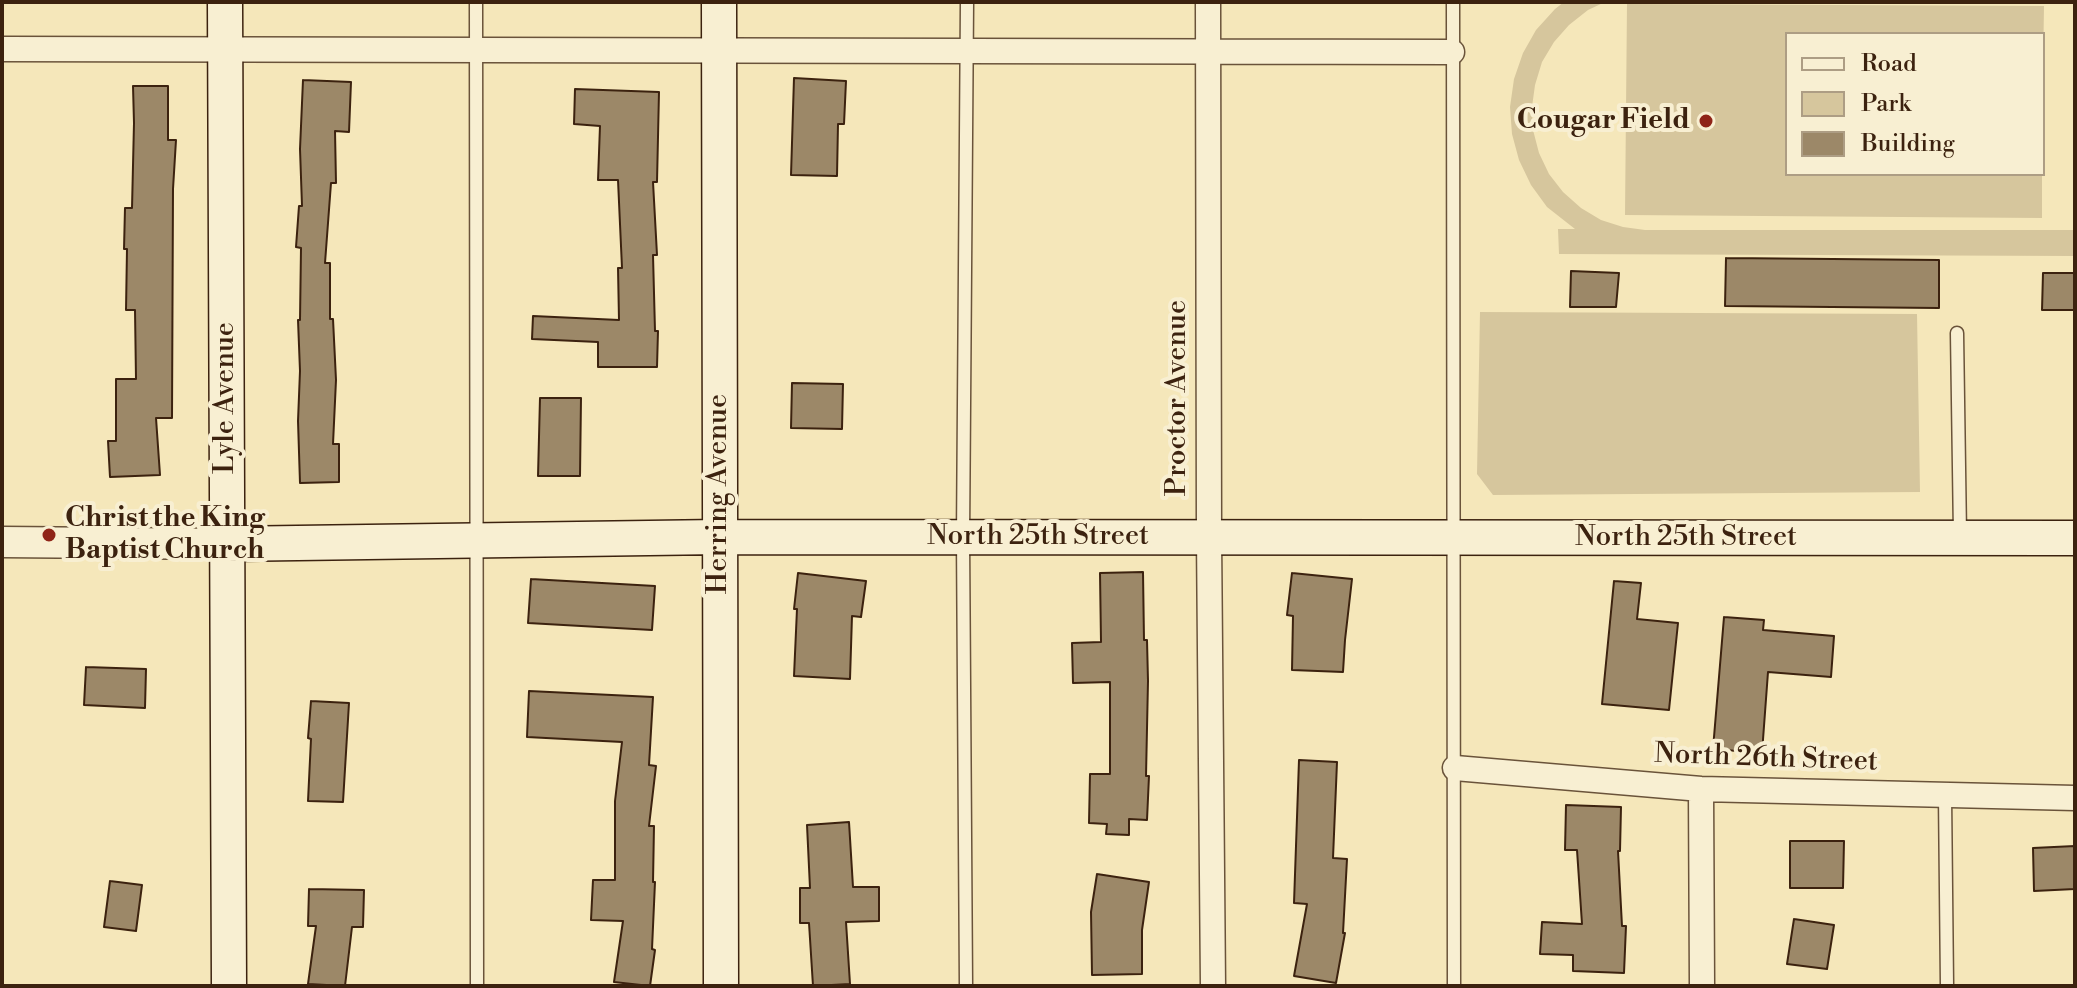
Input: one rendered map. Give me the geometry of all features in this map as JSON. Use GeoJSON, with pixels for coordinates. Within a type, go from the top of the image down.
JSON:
{"type":"FeatureCollection","features":[{"type":"Feature","properties":{"kind":"main road","name":"Lyle Avenue"},"geometry":{"type":"LineString","coordinates":[[225,2],[229,986]]}},
{"type":"Feature","properties":{"kind":"main road","name":"Herring Avenue"},"geometry":{"type":"LineString","coordinates":[[719,2],[721,986]]}},
{"type":"Feature","properties":{"kind":"main road","name":"North 25th Street"},"geometry":{"type":"LineString","coordinates":[[227,544],[719,537],[2075,538]]}},
{"type":"Feature","properties":{"kind":"street","name":"Proctor Avenue"},"geometry":{"type":"LineString","coordinates":[[1208,2],[1213,986]]}},
{"type":"Feature","properties":{"kind":"street"},"geometry":{"type":"LineString","coordinates":[[2,49],[1452,52]]}},
{"type":"Feature","properties":{"kind":"street","name":"North 25th Street"},"geometry":{"type":"LineString","coordinates":[[2,542],[227,544]]}},
{"type":"Feature","properties":{"kind":"street","name":"North 26th Street"},"geometry":{"type":"LineString","coordinates":[[1455,768],[1701,789],[2075,798]]}},
{"type":"Feature","properties":{"kind":"street"},"geometry":{"type":"LineString","coordinates":[[1701,789],[1702,986]]}},
{"type":"Feature","properties":{"kind":"lane"},"geometry":{"type":"LineString","coordinates":[[476,2],[477,986]]}},
{"type":"Feature","properties":{"kind":"lane"},"geometry":{"type":"LineString","coordinates":[[966,986],[963,537],[967,2]]}},
{"type":"Feature","properties":{"kind":"lane"},"geometry":{"type":"LineString","coordinates":[[1453,2],[1454,986]]}},
{"type":"Feature","properties":{"kind":"lane"},"geometry":{"type":"LineString","coordinates":[[1957,333],[1960,538]]}},
{"type":"Feature","properties":{"kind":"lane"},"geometry":{"type":"LineString","coordinates":[[1945,795],[1947,986]]}},
{"type":"Feature","properties":{"kind":"green space"},"geometry":{"type":"Polygon","coordinates":[[[1564,2],[1605,2],[1588,10],[1569,25],[1542,62],[1532,107],[1533,130],[1549,174],[1581,208],[1601,220],[1645,230],[2075,230],[2075,256],[1559,254],[1558,229],[1575,229],[1547,207],[1531,185],[1519,160],[1512,134],[1510,107],[1514,79],[1523,53],[1536,30],[1564,2]]]}},
{"type":"Feature","properties":{"kind":"green space","name":"Cougar Field"},"geometry":{"type":"Polygon","coordinates":[[[1627,4],[2044,6],[2044,32],[1785,32],[1785,176],[2042,176],[2042,218],[1625,215],[1627,4]]]}},
{"type":"Feature","properties":{"kind":"green space"},"geometry":{"type":"Polygon","coordinates":[[[1480,312],[1917,314],[1920,492],[1493,495],[1477,474],[1480,312]]]}},
{"type":"Feature","properties":{"kind":"building"},"geometry":{"type":"Polygon","coordinates":[[[794,78],[846,81],[844,124],[838,124],[837,176],[791,175],[794,78]]]}},
{"type":"Feature","properties":{"kind":"building"},"geometry":{"type":"Polygon","coordinates":[[[303,80],[351,82],[349,132],[335,131],[336,183],[331,183],[325,263],[330,263],[330,319],[333,319],[336,380],[333,444],[339,444],[339,482],[300,483],[298,320],[301,248],[296,247],[299,206],[302,206],[300,149],[303,80]]]}},
{"type":"Feature","properties":{"kind":"building"},"geometry":{"type":"Polygon","coordinates":[[[133,86],[168,86],[168,140],[176,140],[172,418],[156,418],[160,475],[110,477],[108,441],[116,441],[116,379],[136,379],[135,310],[126,310],[127,249],[124,249],[125,208],[132,208],[133,86]]]}},
{"type":"Feature","properties":{"kind":"building"},"geometry":{"type":"Polygon","coordinates":[[[575,89],[659,92],[657,182],[653,182],[657,255],[653,255],[657,367],[598,367],[598,342],[532,339],[533,316],[619,320],[618,268],[622,268],[618,180],[598,180],[600,126],[574,124],[575,89]]]}},
{"type":"Feature","properties":{"kind":"building"},"geometry":{"type":"Polygon","coordinates":[[[1726,258],[1939,260],[1939,308],[1725,306],[1726,258]]]}},
{"type":"Feature","properties":{"kind":"building"},"geometry":{"type":"Polygon","coordinates":[[[1571,271],[1619,273],[1616,307],[1570,307],[1571,271]]]}},
{"type":"Feature","properties":{"kind":"building"},"geometry":{"type":"Polygon","coordinates":[[[2043,273],[2075,273],[2075,310],[2042,310],[2043,273]]]}},
{"type":"Feature","properties":{"kind":"building"},"geometry":{"type":"Polygon","coordinates":[[[792,383],[843,384],[842,429],[791,428],[792,383]]]}},
{"type":"Feature","properties":{"kind":"building"},"geometry":{"type":"Polygon","coordinates":[[[540,398],[581,398],[580,476],[538,476],[540,398]]]}},
{"type":"Feature","properties":{"kind":"building"},"geometry":{"type":"Polygon","coordinates":[[[1143,572],[1148,681],[1147,820],[1129,819],[1129,835],[1106,834],[1107,824],[1089,823],[1090,774],[1110,774],[1110,682],[1073,683],[1072,643],[1101,642],[1100,573],[1143,572]]]}},
{"type":"Feature","properties":{"kind":"building"},"geometry":{"type":"Polygon","coordinates":[[[798,573],[866,581],[861,617],[852,616],[850,679],[794,676],[797,609],[794,609],[798,573]]]}},
{"type":"Feature","properties":{"kind":"building"},"geometry":{"type":"Polygon","coordinates":[[[1292,573],[1352,579],[1343,672],[1292,670],[1293,616],[1287,615],[1292,573]]]}},
{"type":"Feature","properties":{"kind":"building"},"geometry":{"type":"Polygon","coordinates":[[[531,579],[655,586],[652,630],[528,623],[531,579]]]}},
{"type":"Feature","properties":{"kind":"building"},"geometry":{"type":"Polygon","coordinates":[[[1614,581],[1641,583],[1637,619],[1678,623],[1669,710],[1602,704],[1614,581]]]}},
{"type":"Feature","properties":{"kind":"building"},"geometry":{"type":"Polygon","coordinates":[[[1724,617],[1764,620],[1763,630],[1834,636],[1831,677],[1768,672],[1762,753],[1713,749],[1724,617]]]}},
{"type":"Feature","properties":{"kind":"building"},"geometry":{"type":"Polygon","coordinates":[[[86,667],[146,669],[145,708],[84,705],[86,667]]]}},
{"type":"Feature","properties":{"kind":"building"},"geometry":{"type":"Polygon","coordinates":[[[529,691],[653,697],[649,765],[656,766],[649,826],[654,826],[652,949],[655,950],[650,986],[614,982],[623,921],[591,920],[593,880],[615,880],[615,801],[622,742],[527,737],[529,691]]]}},
{"type":"Feature","properties":{"kind":"building"},"geometry":{"type":"Polygon","coordinates":[[[311,701],[349,703],[343,802],[308,801],[311,701]]]}},
{"type":"Feature","properties":{"kind":"building"},"geometry":{"type":"Polygon","coordinates":[[[1299,760],[1337,762],[1333,858],[1347,859],[1345,933],[1336,983],[1294,976],[1307,904],[1294,903],[1299,760]]]}},
{"type":"Feature","properties":{"kind":"building"},"geometry":{"type":"Polygon","coordinates":[[[1566,805],[1621,807],[1618,851],[1622,926],[1626,926],[1624,973],[1573,971],[1573,955],[1540,954],[1542,922],[1582,924],[1577,850],[1565,850],[1566,805]]]}},
{"type":"Feature","properties":{"kind":"building"},"geometry":{"type":"Polygon","coordinates":[[[849,822],[853,887],[879,887],[879,921],[846,922],[850,984],[813,986],[809,923],[800,923],[800,888],[810,888],[807,825],[849,822]]]}},
{"type":"Feature","properties":{"kind":"building"},"geometry":{"type":"Polygon","coordinates":[[[1790,841],[1844,841],[1843,888],[1790,888],[1790,841]]]}},
{"type":"Feature","properties":{"kind":"building"},"geometry":{"type":"Polygon","coordinates":[[[2075,846],[2075,889],[2034,891],[2033,848],[2075,846]]]}},
{"type":"Feature","properties":{"kind":"building"},"geometry":{"type":"Polygon","coordinates":[[[1097,874],[1149,882],[1142,930],[1142,974],[1092,975],[1091,912],[1097,874]]]}},
{"type":"Feature","properties":{"kind":"building"},"geometry":{"type":"Polygon","coordinates":[[[110,881],[142,885],[136,931],[104,927],[110,881]]]}},
{"type":"Feature","properties":{"kind":"building"},"geometry":{"type":"Polygon","coordinates":[[[309,889],[364,890],[363,927],[352,927],[345,986],[308,984],[316,926],[308,926],[309,889]]]}},
{"type":"Feature","properties":{"kind":"building"},"geometry":{"type":"Polygon","coordinates":[[[1794,919],[1834,925],[1827,969],[1787,964],[1794,919]]]}},
{"type":"Feature","properties":{"kind":"place","name":"Cougar Field"},"geometry":{"type":"Point","coordinates":[1706,121]}},
{"type":"Feature","properties":{"kind":"place","name":"Christ the King Baptist Church"},"geometry":{"type":"Point","coordinates":[49,535]}}]}
